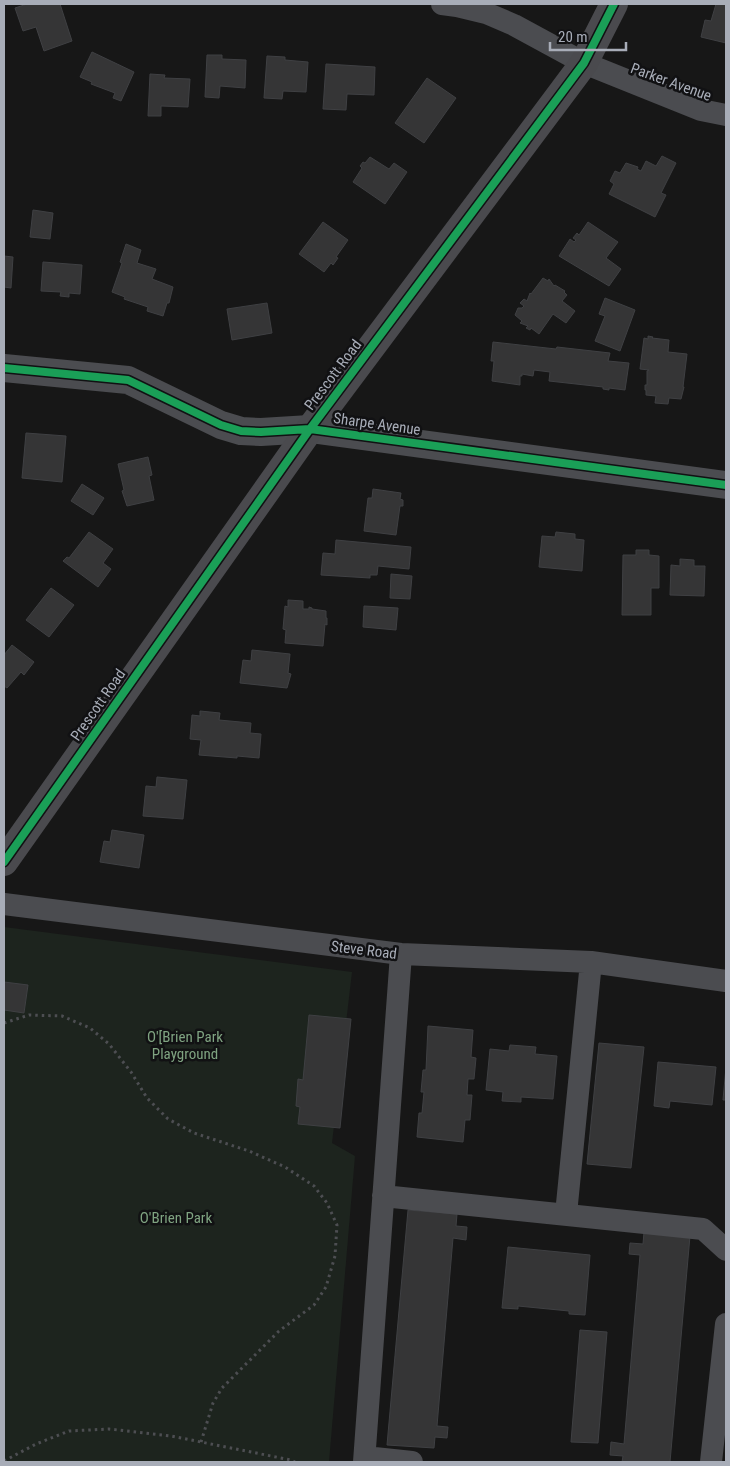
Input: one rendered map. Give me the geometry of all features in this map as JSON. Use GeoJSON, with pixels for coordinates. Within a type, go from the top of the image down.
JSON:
{"type":"FeatureCollection","features":[{"type":"Feature","properties":{"kind":"main road","name":"Prescott Road"},"geometry":{"type":"LineString","coordinates":[[4,862],[310,429],[584,63],[614,4]]}},
{"type":"Feature","properties":{"kind":"street","name":"Parker Avenue"},"geometry":{"type":"LineString","coordinates":[[442,4],[486,13],[514,25],[584,63],[701,110],[726,115]]}},
{"type":"Feature","properties":{"kind":"street","name":"Sharpe Avenue"},"geometry":{"type":"LineString","coordinates":[[4,368],[128,380],[221,425],[241,431],[261,432],[310,429],[726,485]]}},
{"type":"Feature","properties":{"kind":"street","name":"Steve Road"},"geometry":{"type":"LineString","coordinates":[[4,904],[401,954],[591,962],[726,981]]}},
{"type":"Feature","properties":{"kind":"street"},"geometry":{"type":"LineString","coordinates":[[401,954],[364,1460],[412,1462]]}},
{"type":"Feature","properties":{"kind":"street"},"geometry":{"type":"LineString","coordinates":[[566,1214],[591,962]]}},
{"type":"Feature","properties":{"kind":"street"},"geometry":{"type":"LineString","coordinates":[[383,1196],[703,1229],[726,1250]]}},
{"type":"Feature","properties":{"kind":"street"},"geometry":{"type":"LineString","coordinates":[[711,1462],[726,1324]]}},
{"type":"Feature","properties":{"kind":"path"},"geometry":{"type":"LineString","coordinates":[[4,1024],[29,1016],[62,1016],[90,1028],[109,1044],[131,1072],[147,1098],[168,1118],[194,1133],[249,1151],[286,1167],[314,1186],[327,1203],[336,1225],[335,1256],[326,1288],[314,1305],[279,1331],[222,1388],[213,1403],[201,1442]]}},
{"type":"Feature","properties":{"kind":"path"},"geometry":{"type":"LineString","coordinates":[[4,1461],[36,1444],[69,1431],[109,1429],[171,1436],[295,1462]]}},
{"type":"Feature","properties":{"kind":"green space","name":"O'Brien Park"},"geometry":{"type":"Polygon","coordinates":[[[4,927],[352,972],[332,1143],[355,1156],[329,1462],[4,1462],[4,927]]]}},
{"type":"Feature","properties":{"kind":"building"},"geometry":{"type":"Polygon","coordinates":[[[27,4],[60,4],[72,41],[44,51],[36,27],[23,31],[15,8],[27,4]]]}},
{"type":"Feature","properties":{"kind":"building"},"geometry":{"type":"Polygon","coordinates":[[[716,4],[726,4],[726,43],[701,37],[705,20],[711,21],[716,4]]]}},
{"type":"Feature","properties":{"kind":"building"},"geometry":{"type":"Polygon","coordinates":[[[92,52],[134,72],[121,101],[113,98],[115,93],[91,84],[92,82],[80,77],[92,52]]]}},
{"type":"Feature","properties":{"kind":"building"},"geometry":{"type":"Polygon","coordinates":[[[207,55],[222,55],[222,59],[246,60],[245,88],[220,86],[219,98],[205,97],[207,55]]]}},
{"type":"Feature","properties":{"kind":"building"},"geometry":{"type":"Polygon","coordinates":[[[267,56],[285,57],[285,60],[308,62],[306,92],[283,91],[282,99],[264,98],[267,56]]]}},
{"type":"Feature","properties":{"kind":"building"},"geometry":{"type":"Polygon","coordinates":[[[326,64],[375,67],[374,95],[347,94],[346,110],[323,109],[326,64]]]}},
{"type":"Feature","properties":{"kind":"building"},"geometry":{"type":"Polygon","coordinates":[[[150,74],[165,75],[164,78],[190,79],[188,107],[161,106],[161,116],[148,116],[150,74]]]}},
{"type":"Feature","properties":{"kind":"building"},"geometry":{"type":"Polygon","coordinates":[[[427,78],[456,98],[424,143],[395,123],[427,78]]]}},
{"type":"Feature","properties":{"kind":"building"},"geometry":{"type":"Polygon","coordinates":[[[662,156],[676,163],[661,193],[666,195],[655,217],[609,194],[614,184],[610,181],[615,171],[620,173],[626,163],[638,167],[637,169],[641,171],[646,161],[656,166],[662,156]]]}},
{"type":"Feature","properties":{"kind":"building"},"geometry":{"type":"Polygon","coordinates":[[[370,157],[389,169],[394,163],[407,172],[385,204],[353,182],[362,168],[360,166],[370,157]]]}},
{"type":"Feature","properties":{"kind":"building"},"geometry":{"type":"Polygon","coordinates":[[[33,210],[53,213],[50,239],[30,237],[33,210]]]}},
{"type":"Feature","properties":{"kind":"building"},"geometry":{"type":"Polygon","coordinates":[[[323,222],[348,240],[336,257],[338,258],[333,265],[331,263],[324,272],[299,254],[323,222]]]}},
{"type":"Feature","properties":{"kind":"building"},"geometry":{"type":"Polygon","coordinates":[[[588,222],[618,242],[606,258],[621,269],[609,286],[559,256],[570,239],[574,242],[576,240],[573,238],[577,233],[579,235],[588,222]]]}},
{"type":"Feature","properties":{"kind":"building"},"geometry":{"type":"Polygon","coordinates":[[[126,244],[141,250],[137,263],[156,269],[152,279],[173,287],[163,316],[147,311],[148,307],[124,299],[125,297],[112,292],[126,244]]]}},
{"type":"Feature","properties":{"kind":"building"},"geometry":{"type":"Polygon","coordinates":[[[4,256],[13,257],[11,288],[4,287],[4,256]]]}},
{"type":"Feature","properties":{"kind":"building"},"geometry":{"type":"Polygon","coordinates":[[[43,262],[82,265],[80,294],[69,293],[69,297],[60,296],[61,292],[41,291],[43,262]]]}},
{"type":"Feature","properties":{"kind":"building"},"geometry":{"type":"Polygon","coordinates":[[[543,278],[548,281],[549,279],[554,286],[565,291],[567,295],[562,301],[575,311],[566,323],[553,314],[539,334],[531,328],[530,330],[526,328],[528,326],[520,323],[522,321],[515,315],[518,308],[524,306],[520,303],[524,299],[527,301],[530,293],[543,278]]]}},
{"type":"Feature","properties":{"kind":"building"},"geometry":{"type":"Polygon","coordinates":[[[605,298],[635,310],[620,351],[595,341],[605,316],[599,314],[605,298]]]}},
{"type":"Feature","properties":{"kind":"building"},"geometry":{"type":"Polygon","coordinates":[[[267,303],[272,333],[232,340],[227,309],[267,303]]]}},
{"type":"Feature","properties":{"kind":"building"},"geometry":{"type":"Polygon","coordinates":[[[648,336],[669,340],[668,352],[687,354],[681,399],[669,398],[668,404],[655,403],[656,396],[646,395],[645,385],[647,385],[647,371],[649,370],[640,369],[644,338],[648,339],[648,336]]]}},
{"type":"Feature","properties":{"kind":"building"},"geometry":{"type":"Polygon","coordinates":[[[493,342],[610,353],[608,361],[629,363],[625,390],[609,388],[609,390],[603,389],[603,387],[549,381],[550,372],[534,370],[533,376],[522,374],[520,376],[520,385],[492,381],[494,361],[491,361],[493,342]]]}},
{"type":"Feature","properties":{"kind":"building"},"geometry":{"type":"Polygon","coordinates":[[[26,433],[66,436],[62,482],[22,478],[26,433]]]}},
{"type":"Feature","properties":{"kind":"building"},"geometry":{"type":"Polygon","coordinates":[[[148,457],[152,475],[149,476],[154,500],[127,506],[122,491],[124,490],[118,464],[148,457]]]}},
{"type":"Feature","properties":{"kind":"building"},"geometry":{"type":"Polygon","coordinates":[[[82,484],[104,498],[93,515],[71,501],[82,484]]]}},
{"type":"Feature","properties":{"kind":"building"},"geometry":{"type":"Polygon","coordinates":[[[373,489],[401,493],[400,499],[403,500],[403,506],[400,506],[396,535],[364,531],[368,498],[372,498],[373,489]]]}},
{"type":"Feature","properties":{"kind":"building"},"geometry":{"type":"Polygon","coordinates":[[[89,532],[113,549],[103,563],[111,569],[98,587],[63,561],[67,557],[69,558],[89,532]]]}},
{"type":"Feature","properties":{"kind":"building"},"geometry":{"type":"Polygon","coordinates":[[[556,532],[575,534],[575,539],[584,540],[582,571],[539,567],[542,536],[555,537],[556,532]]]}},
{"type":"Feature","properties":{"kind":"building"},"geometry":{"type":"Polygon","coordinates":[[[336,540],[411,547],[409,569],[378,566],[377,575],[370,575],[370,578],[321,575],[323,553],[335,554],[336,540]]]}},
{"type":"Feature","properties":{"kind":"building"},"geometry":{"type":"Polygon","coordinates":[[[636,550],[649,550],[649,555],[659,556],[659,588],[651,588],[651,615],[622,615],[623,555],[636,555],[636,550]]]}},
{"type":"Feature","properties":{"kind":"building"},"geometry":{"type":"Polygon","coordinates":[[[680,559],[694,560],[694,566],[705,566],[704,596],[670,595],[671,565],[680,566],[680,559]]]}},
{"type":"Feature","properties":{"kind":"building"},"geometry":{"type":"Polygon","coordinates":[[[391,574],[412,576],[410,599],[390,598],[391,574]]]}},
{"type":"Feature","properties":{"kind":"building"},"geometry":{"type":"Polygon","coordinates":[[[51,588],[74,605],[49,637],[26,620],[51,588]]]}},
{"type":"Feature","properties":{"kind":"building"},"geometry":{"type":"Polygon","coordinates":[[[288,600],[303,601],[303,609],[309,609],[309,607],[326,611],[327,625],[325,624],[323,646],[285,643],[286,630],[283,629],[285,606],[288,607],[288,600]]]}},
{"type":"Feature","properties":{"kind":"building"},"geometry":{"type":"Polygon","coordinates":[[[364,606],[398,608],[396,630],[363,627],[364,606]]]}},
{"type":"Feature","properties":{"kind":"building"},"geometry":{"type":"Polygon","coordinates":[[[12,645],[34,662],[24,675],[21,672],[7,688],[4,686],[4,655],[12,645]]]}},
{"type":"Feature","properties":{"kind":"building"},"geometry":{"type":"Polygon","coordinates":[[[252,650],[290,654],[288,673],[291,674],[287,688],[240,683],[243,660],[251,661],[252,650]]]}},
{"type":"Feature","properties":{"kind":"building"},"geometry":{"type":"Polygon","coordinates":[[[200,711],[220,713],[219,720],[251,723],[250,733],[261,734],[259,758],[199,755],[201,740],[190,739],[192,715],[200,716],[200,711]]]}},
{"type":"Feature","properties":{"kind":"building"},"geometry":{"type":"Polygon","coordinates":[[[157,777],[187,780],[183,819],[143,816],[146,786],[156,787],[157,777]]]}},
{"type":"Feature","properties":{"kind":"building"},"geometry":{"type":"Polygon","coordinates":[[[112,830],[144,835],[139,868],[100,862],[104,841],[110,842],[112,830]]]}},
{"type":"Feature","properties":{"kind":"building"},"geometry":{"type":"Polygon","coordinates":[[[4,982],[28,985],[24,1013],[4,1010],[4,982]]]}},
{"type":"Feature","properties":{"kind":"building"},"geometry":{"type":"Polygon","coordinates":[[[309,1015],[351,1019],[340,1128],[298,1124],[300,1107],[296,1106],[298,1079],[303,1080],[309,1015]]]}},
{"type":"Feature","properties":{"kind":"building"},"geometry":{"type":"Polygon","coordinates":[[[428,1026],[473,1030],[471,1057],[476,1058],[474,1079],[468,1079],[467,1095],[472,1095],[470,1120],[465,1120],[463,1142],[417,1137],[419,1113],[422,1113],[424,1092],[421,1092],[423,1070],[426,1070],[428,1026]]]}},
{"type":"Feature","properties":{"kind":"building"},"geometry":{"type":"Polygon","coordinates":[[[599,1043],[644,1047],[631,1168],[587,1164],[599,1043]]]}},
{"type":"Feature","properties":{"kind":"building"},"geometry":{"type":"Polygon","coordinates":[[[510,1045],[536,1047],[535,1054],[557,1056],[553,1099],[521,1097],[521,1102],[502,1101],[503,1092],[486,1090],[490,1049],[509,1051],[510,1045]]]}},
{"type":"Feature","properties":{"kind":"building"},"geometry":{"type":"Polygon","coordinates":[[[658,1062],[716,1067],[712,1105],[670,1101],[669,1108],[654,1106],[658,1062]]]}},
{"type":"Feature","properties":{"kind":"building"},"geometry":{"type":"Polygon","coordinates":[[[726,1067],[726,1100],[723,1100],[726,1067]]]}},
{"type":"Feature","properties":{"kind":"building"},"geometry":{"type":"Polygon","coordinates":[[[408,1210],[457,1214],[456,1226],[467,1227],[466,1240],[453,1238],[437,1426],[448,1427],[447,1438],[435,1437],[434,1448],[387,1445],[408,1210]]]}},
{"type":"Feature","properties":{"kind":"building"},"geometry":{"type":"Polygon","coordinates":[[[644,1232],[690,1236],[670,1462],[622,1462],[623,1456],[610,1455],[611,1442],[624,1444],[640,1255],[629,1254],[630,1243],[643,1244],[644,1232]]]}},
{"type":"Feature","properties":{"kind":"building"},"geometry":{"type":"Polygon","coordinates":[[[508,1247],[590,1255],[585,1315],[569,1314],[569,1311],[518,1306],[518,1309],[502,1308],[508,1247]]]}},
{"type":"Feature","properties":{"kind":"building"},"geometry":{"type":"Polygon","coordinates":[[[580,1330],[607,1332],[598,1443],[571,1442],[580,1330]]]}},
{"type":"Feature","properties":{"kind":"cycle path"},"geometry":{"type":"LineString","coordinates":[[4,862],[310,429],[584,63],[614,4]]}},
{"type":"Feature","properties":{"kind":"cycle path"},"geometry":{"type":"LineString","coordinates":[[4,368],[128,380],[221,425],[241,431],[261,432],[310,429],[726,485]]}},
{"type":"Feature","properties":{"kind":"park label","name":"O'[Brien Park Playground"},"geometry":{"type":"Point","coordinates":[185,1046]}}]}
